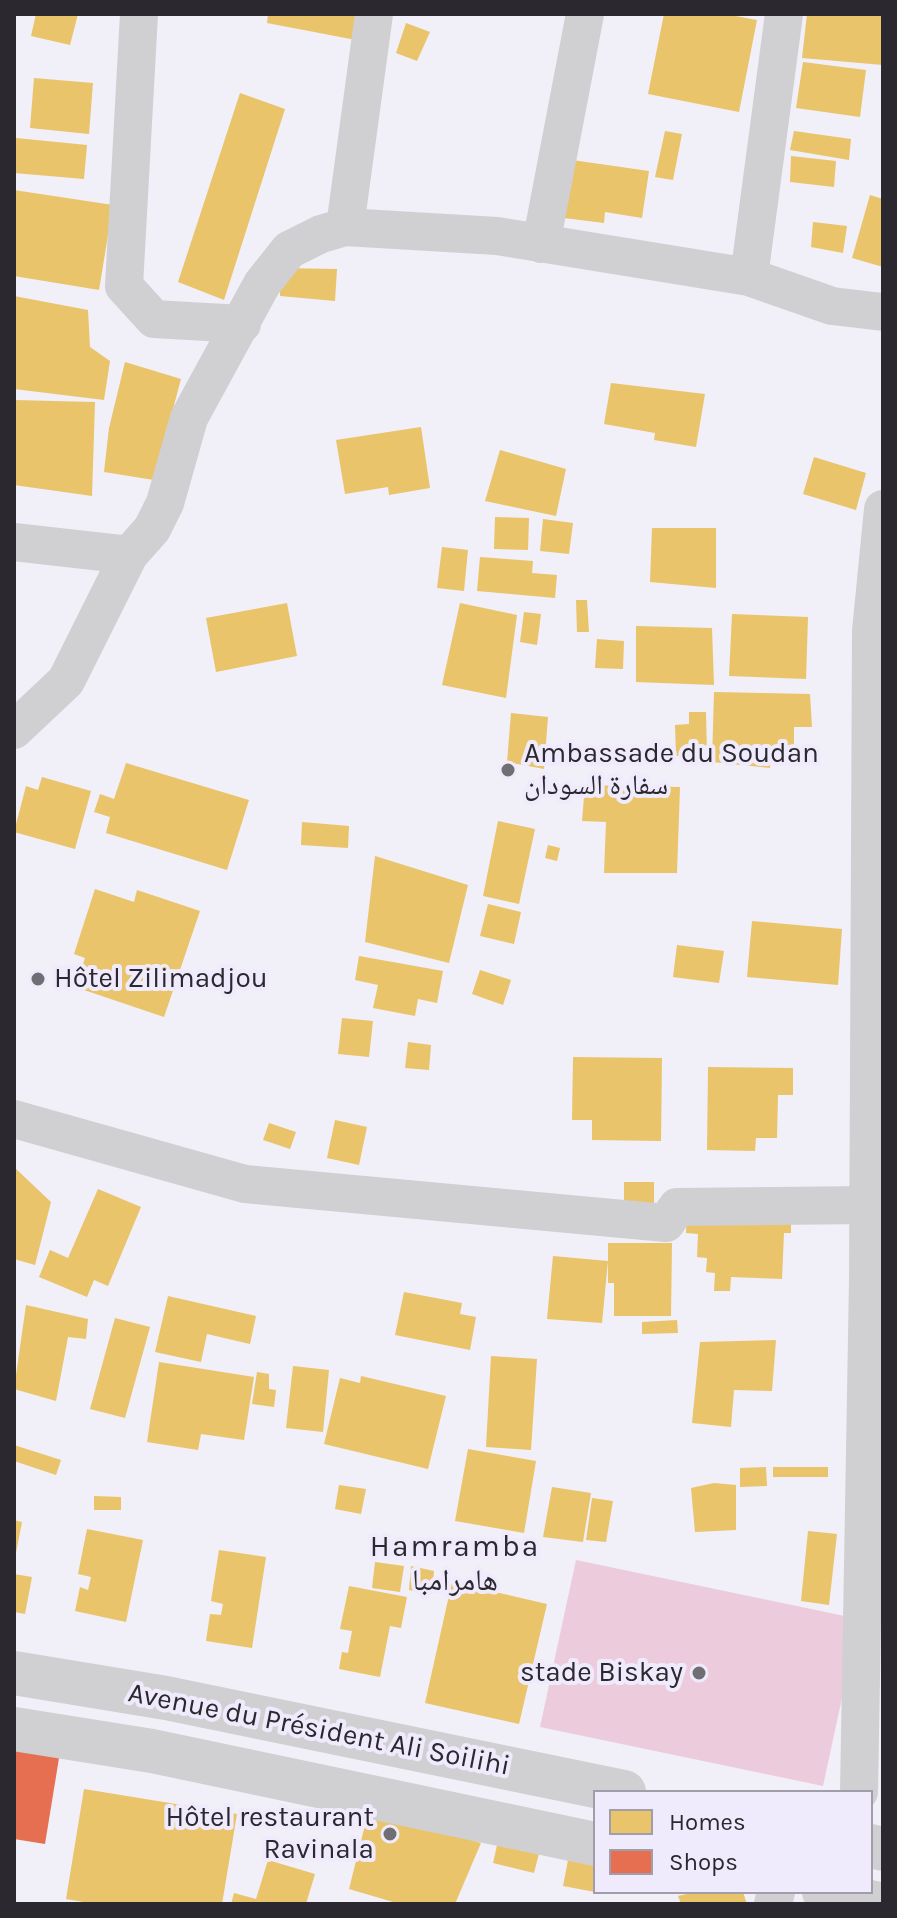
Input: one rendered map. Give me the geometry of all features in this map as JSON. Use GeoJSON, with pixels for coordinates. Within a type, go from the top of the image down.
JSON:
{"type":"FeatureCollection","features":[{"type":"Feature","properties":{"kind":"street"},"geometry":{"type":"LineString","coordinates":[[345,227],[374,14]]}},
{"type":"Feature","properties":{"kind":"street"},"geometry":{"type":"LineString","coordinates":[[541,244],[585,14]]}},
{"type":"Feature","properties":{"kind":"street"},"geometry":{"type":"LineString","coordinates":[[749,277],[784,14]]}},
{"type":"Feature","properties":{"kind":"street"},"geometry":{"type":"LineString","coordinates":[[134,16],[124,286],[154,319],[242,324]]}},
{"type":"Feature","properties":{"kind":"street"},"geometry":{"type":"LineString","coordinates":[[14,730],[66,681],[129,555],[152,529],[165,503],[189,418],[262,284],[289,250],[321,234],[345,227],[421,229],[541,244],[749,277],[832,306],[883,312]]}},
{"type":"Feature","properties":{"kind":"street"},"geometry":{"type":"LineString","coordinates":[[859,1790],[868,1205],[871,631],[883,509]]}},
{"type":"Feature","properties":{"kind":"street"},"geometry":{"type":"LineString","coordinates":[[14,542],[129,555]]}},
{"type":"Feature","properties":{"kind":"street"},"geometry":{"type":"LineString","coordinates":[[14,1119],[245,1184],[666,1223],[677,1207],[868,1205]]}},
{"type":"Feature","properties":{"kind":"street","name":"Avenue du Président Ali Soilihi"},"geometry":{"type":"LineString","coordinates":[[14,1673],[166,1698],[614,1790]]}},
{"type":"Feature","properties":{"kind":"street","name":"Avenue du Président Ali Soilihi"},"geometry":{"type":"LineString","coordinates":[[14,1729],[152,1751],[593,1844]]}},
{"type":"Feature","properties":{"kind":"shaded area","name":"stade Biskay"},"geometry":{"type":"Polygon","coordinates":[[[576,1560],[859,1619],[823,1786],[540,1727],[576,1560]]]}},
{"type":"Feature","properties":{"kind":"building: Homes"},"geometry":{"type":"Polygon","coordinates":[[[36,14],[78,14],[70,45],[31,36],[36,14]]]}},
{"type":"Feature","properties":{"kind":"building: Homes"},"geometry":{"type":"Polygon","coordinates":[[[268,14],[360,14],[356,40],[267,23],[268,14]]]}},
{"type":"Feature","properties":{"kind":"building: Homes"},"geometry":{"type":"Polygon","coordinates":[[[664,14],[725,14],[757,20],[739,112],[648,94],[664,14]]]}},
{"type":"Feature","properties":{"kind":"building: Homes"},"geometry":{"type":"Polygon","coordinates":[[[807,14],[883,14],[883,65],[802,58],[807,14]]]}},
{"type":"Feature","properties":{"kind":"building: Homes"},"geometry":{"type":"Polygon","coordinates":[[[406,23],[430,32],[417,61],[396,53],[406,23]]]}},
{"type":"Feature","properties":{"kind":"building: Homes"},"geometry":{"type":"Polygon","coordinates":[[[803,62],[866,70],[860,117],[796,108],[803,62]]]}},
{"type":"Feature","properties":{"kind":"building: Homes"},"geometry":{"type":"Polygon","coordinates":[[[34,78],[93,83],[89,134],[30,128],[34,78]]]}},
{"type":"Feature","properties":{"kind":"building: Homes"},"geometry":{"type":"Polygon","coordinates":[[[240,93],[285,109],[224,300],[178,282],[240,93]]]}},
{"type":"Feature","properties":{"kind":"building: Homes"},"geometry":{"type":"Polygon","coordinates":[[[665,131],[682,134],[673,180],[655,177],[665,131]]]}},
{"type":"Feature","properties":{"kind":"building: Homes"},"geometry":{"type":"Polygon","coordinates":[[[794,131],[851,139],[849,160],[790,150],[794,131]]]}},
{"type":"Feature","properties":{"kind":"building: Homes"},"geometry":{"type":"Polygon","coordinates":[[[16,138],[87,145],[84,179],[14,173],[16,138]]]}},
{"type":"Feature","properties":{"kind":"building: Homes"},"geometry":{"type":"Polygon","coordinates":[[[791,156],[836,161],[834,187],[790,182],[791,156]]]}},
{"type":"Feature","properties":{"kind":"building: Homes"},"geometry":{"type":"Polygon","coordinates":[[[572,160],[649,171],[642,218],[605,212],[604,223],[564,218],[572,160]]]}},
{"type":"Feature","properties":{"kind":"building: Homes"},"geometry":{"type":"Polygon","coordinates":[[[14,190],[113,205],[99,290],[14,276],[14,190]]]}},
{"type":"Feature","properties":{"kind":"building: Homes"},"geometry":{"type":"Polygon","coordinates":[[[870,195],[883,199],[883,267],[852,258],[870,195]]]}},
{"type":"Feature","properties":{"kind":"building: Homes"},"geometry":{"type":"Polygon","coordinates":[[[813,222],[847,226],[843,253],[811,247],[813,222]]]}},
{"type":"Feature","properties":{"kind":"building: Homes"},"geometry":{"type":"Polygon","coordinates":[[[280,268],[337,269],[335,301],[280,296],[280,268]]]}},
{"type":"Feature","properties":{"kind":"building: Homes"},"geometry":{"type":"Polygon","coordinates":[[[14,296],[88,310],[90,347],[110,361],[104,400],[14,389],[14,296]]]}},
{"type":"Feature","properties":{"kind":"building: Homes"},"geometry":{"type":"Polygon","coordinates":[[[125,362],[181,379],[154,480],[104,472],[109,428],[125,362]]]}},
{"type":"Feature","properties":{"kind":"building: Homes"},"geometry":{"type":"Polygon","coordinates":[[[611,383],[705,394],[696,447],[654,440],[655,433],[604,424],[611,383]]]}},
{"type":"Feature","properties":{"kind":"building: Homes"},"geometry":{"type":"Polygon","coordinates":[[[14,400],[95,402],[92,496],[14,485],[14,400]]]}},
{"type":"Feature","properties":{"kind":"building: Homes"},"geometry":{"type":"Polygon","coordinates":[[[421,427],[430,488],[389,495],[388,487],[345,494],[336,440],[421,427]]]}},
{"type":"Feature","properties":{"kind":"building: Homes"},"geometry":{"type":"Polygon","coordinates":[[[500,450],[566,469],[556,516],[485,501],[500,450]]]}},
{"type":"Feature","properties":{"kind":"building: Homes"},"geometry":{"type":"Polygon","coordinates":[[[814,457],[866,473],[856,510],[803,494],[814,457]]]}},
{"type":"Feature","properties":{"kind":"building: Homes"},"geometry":{"type":"Polygon","coordinates":[[[495,517],[529,518],[528,550],[494,549],[495,517]]]}},
{"type":"Feature","properties":{"kind":"building: Homes"},"geometry":{"type":"Polygon","coordinates":[[[543,519],[573,523],[569,554],[540,551],[543,519]]]}},
{"type":"Feature","properties":{"kind":"building: Homes"},"geometry":{"type":"Polygon","coordinates":[[[652,528],[716,528],[716,588],[650,582],[652,528]]]}},
{"type":"Feature","properties":{"kind":"building: Homes"},"geometry":{"type":"Polygon","coordinates":[[[442,547],[468,550],[464,591],[437,588],[442,547]]]}},
{"type":"Feature","properties":{"kind":"building: Homes"},"geometry":{"type":"Polygon","coordinates":[[[480,557],[533,561],[532,573],[557,575],[555,598],[477,591],[480,557]]]}},
{"type":"Feature","properties":{"kind":"building: Homes"},"geometry":{"type":"Polygon","coordinates":[[[576,600],[587,600],[589,632],[577,632],[576,600]]]}},
{"type":"Feature","properties":{"kind":"building: Homes"},"geometry":{"type":"Polygon","coordinates":[[[287,603],[297,656],[216,672],[206,618],[287,603]]]}},
{"type":"Feature","properties":{"kind":"building: Homes"},"geometry":{"type":"Polygon","coordinates":[[[460,603],[517,615],[506,698],[442,685],[460,603]]]}},
{"type":"Feature","properties":{"kind":"building: Homes"},"geometry":{"type":"Polygon","coordinates":[[[524,612],[541,614],[537,645],[520,642],[524,612]]]}},
{"type":"Feature","properties":{"kind":"building: Homes"},"geometry":{"type":"Polygon","coordinates":[[[732,614],[808,617],[806,679],[729,676],[732,614]]]}},
{"type":"Feature","properties":{"kind":"building: Homes"},"geometry":{"type":"Polygon","coordinates":[[[636,626],[712,628],[714,685],[636,682],[636,626]]]}},
{"type":"Feature","properties":{"kind":"building: Homes"},"geometry":{"type":"Polygon","coordinates":[[[597,639],[624,641],[623,669],[595,668],[597,639]]]}},
{"type":"Feature","properties":{"kind":"building: Homes"},"geometry":{"type":"Polygon","coordinates":[[[714,692],[810,694],[812,727],[794,727],[794,745],[772,746],[770,768],[712,762],[714,692]]]}},
{"type":"Feature","properties":{"kind":"building: Homes"},"geometry":{"type":"Polygon","coordinates":[[[689,712],[706,712],[707,756],[676,756],[675,725],[689,724],[689,712]]]}},
{"type":"Feature","properties":{"kind":"building: Homes"},"geometry":{"type":"Polygon","coordinates":[[[511,713],[548,717],[544,769],[507,762],[511,713]]]}},
{"type":"Feature","properties":{"kind":"building: Homes"},"geometry":{"type":"Polygon","coordinates":[[[126,763],[249,800],[227,870],[106,833],[110,817],[94,812],[100,794],[114,799],[126,763]]]}},
{"type":"Feature","properties":{"kind":"building: Homes"},"geometry":{"type":"Polygon","coordinates":[[[42,777],[91,791],[75,849],[14,832],[26,786],[38,790],[42,777]]]}},
{"type":"Feature","properties":{"kind":"building: Homes"},"geometry":{"type":"Polygon","coordinates":[[[585,785],[680,787],[677,873],[604,873],[606,822],[582,821],[585,785]]]}},
{"type":"Feature","properties":{"kind":"building: Homes"},"geometry":{"type":"Polygon","coordinates":[[[498,821],[535,829],[519,904],[483,896],[498,821]]]}},
{"type":"Feature","properties":{"kind":"building: Homes"},"geometry":{"type":"Polygon","coordinates":[[[302,822],[349,826],[348,848],[301,845],[302,822]]]}},
{"type":"Feature","properties":{"kind":"building: Homes"},"geometry":{"type":"Polygon","coordinates":[[[548,845],[560,848],[557,861],[545,858],[548,845]]]}},
{"type":"Feature","properties":{"kind":"building: Homes"},"geometry":{"type":"Polygon","coordinates":[[[375,856],[468,885],[449,963],[365,942],[375,856]]]}},
{"type":"Feature","properties":{"kind":"building: Homes"},"geometry":{"type":"Polygon","coordinates":[[[95,889],[134,902],[137,890],[200,911],[164,1017],[75,987],[85,958],[74,954],[95,889]]]}},
{"type":"Feature","properties":{"kind":"building: Homes"},"geometry":{"type":"Polygon","coordinates":[[[488,904],[521,912],[514,944],[480,936],[488,904]]]}},
{"type":"Feature","properties":{"kind":"building: Homes"},"geometry":{"type":"Polygon","coordinates":[[[752,921],[842,929],[838,985],[747,977],[752,921]]]}},
{"type":"Feature","properties":{"kind":"building: Homes"},"geometry":{"type":"Polygon","coordinates":[[[677,945],[724,951],[719,983],[673,977],[677,945]]]}},
{"type":"Feature","properties":{"kind":"building: Homes"},"geometry":{"type":"Polygon","coordinates":[[[359,956],[443,971],[437,1003],[418,999],[415,1016],[373,1008],[378,985],[355,980],[359,956]]]}},
{"type":"Feature","properties":{"kind":"building: Homes"},"geometry":{"type":"Polygon","coordinates":[[[480,970],[511,980],[503,1005],[472,994],[480,970]]]}},
{"type":"Feature","properties":{"kind":"building: Homes"},"geometry":{"type":"Polygon","coordinates":[[[342,1018],[373,1021],[369,1057],[338,1054],[342,1018]]]}},
{"type":"Feature","properties":{"kind":"building: Homes"},"geometry":{"type":"Polygon","coordinates":[[[408,1042],[431,1045],[429,1070],[405,1068],[408,1042]]]}},
{"type":"Feature","properties":{"kind":"building: Homes"},"geometry":{"type":"Polygon","coordinates":[[[573,1057],[662,1058],[661,1141],[592,1140],[592,1120],[572,1120],[573,1057]]]}},
{"type":"Feature","properties":{"kind":"building: Homes"},"geometry":{"type":"Polygon","coordinates":[[[708,1067],[793,1068],[793,1095],[778,1095],[777,1138],[756,1138],[755,1151],[707,1150],[708,1067]]]}},
{"type":"Feature","properties":{"kind":"building: Homes"},"geometry":{"type":"Polygon","coordinates":[[[335,1120],[367,1127],[359,1165],[327,1158],[335,1120]]]}},
{"type":"Feature","properties":{"kind":"building: Homes"},"geometry":{"type":"Polygon","coordinates":[[[269,1123],[296,1132],[290,1149],[263,1140],[269,1123]]]}},
{"type":"Feature","properties":{"kind":"building: Homes"},"geometry":{"type":"Polygon","coordinates":[[[14,1167],[51,1202],[35,1265],[14,1259],[14,1167]]]}},
{"type":"Feature","properties":{"kind":"building: Homes"},"geometry":{"type":"Polygon","coordinates":[[[624,1182],[654,1182],[654,1213],[624,1213],[624,1182]]]}},
{"type":"Feature","properties":{"kind":"building: Homes"},"geometry":{"type":"Polygon","coordinates":[[[98,1189],[141,1207],[108,1286],[94,1280],[87,1297],[39,1277],[50,1250],[68,1258],[98,1189]]]}},
{"type":"Feature","properties":{"kind":"building: Homes"},"geometry":{"type":"Polygon","coordinates":[[[687,1211],[791,1222],[791,1233],[784,1233],[782,1279],[731,1277],[730,1291],[714,1291],[715,1273],[706,1272],[707,1258],[697,1257],[698,1234],[686,1233],[687,1211]]]}},
{"type":"Feature","properties":{"kind":"building: Homes"},"geometry":{"type":"Polygon","coordinates":[[[608,1243],[672,1243],[671,1316],[614,1316],[614,1283],[608,1283],[608,1243]]]}},
{"type":"Feature","properties":{"kind":"building: Homes"},"geometry":{"type":"Polygon","coordinates":[[[553,1256],[608,1261],[602,1323],[547,1319],[553,1256]]]}},
{"type":"Feature","properties":{"kind":"building: Homes"},"geometry":{"type":"Polygon","coordinates":[[[404,1292],[462,1303],[460,1314],[476,1317],[470,1350],[395,1335],[404,1292]]]}},
{"type":"Feature","properties":{"kind":"building: Homes"},"geometry":{"type":"Polygon","coordinates":[[[168,1296],[256,1316],[250,1344],[207,1334],[201,1362],[155,1352],[168,1296]]]}},
{"type":"Feature","properties":{"kind":"building: Homes"},"geometry":{"type":"Polygon","coordinates":[[[26,1305],[88,1319],[86,1339],[68,1337],[56,1401],[14,1389],[26,1305]]]}},
{"type":"Feature","properties":{"kind":"building: Homes"},"geometry":{"type":"Polygon","coordinates":[[[115,1318],[150,1327],[125,1418],[90,1409],[115,1318]]]}},
{"type":"Feature","properties":{"kind":"building: Homes"},"geometry":{"type":"Polygon","coordinates":[[[677,1320],[678,1333],[642,1334],[642,1322],[677,1320]]]}},
{"type":"Feature","properties":{"kind":"building: Homes"},"geometry":{"type":"Polygon","coordinates":[[[776,1340],[772,1391],[734,1390],[731,1427],[692,1423],[700,1342],[776,1340]]]}},
{"type":"Feature","properties":{"kind":"building: Homes"},"geometry":{"type":"Polygon","coordinates":[[[491,1356],[537,1359],[531,1450],[486,1447],[491,1356]]]}},
{"type":"Feature","properties":{"kind":"building: Homes"},"geometry":{"type":"Polygon","coordinates":[[[159,1362],[254,1377],[244,1440],[201,1434],[198,1450],[147,1442],[159,1362]]]}},
{"type":"Feature","properties":{"kind":"building: Homes"},"geometry":{"type":"Polygon","coordinates":[[[293,1366],[329,1370],[323,1432],[286,1428],[293,1366]]]}},
{"type":"Feature","properties":{"kind":"building: Homes"},"geometry":{"type":"Polygon","coordinates":[[[257,1372],[269,1374],[269,1389],[276,1390],[274,1407],[252,1404],[257,1372]]]}},
{"type":"Feature","properties":{"kind":"building: Homes"},"geometry":{"type":"Polygon","coordinates":[[[361,1376],[446,1396],[428,1469],[324,1444],[340,1378],[360,1383],[361,1376]]]}},
{"type":"Feature","properties":{"kind":"building: Homes"},"geometry":{"type":"Polygon","coordinates":[[[14,1445],[61,1460],[56,1475],[14,1461],[14,1445]]]}},
{"type":"Feature","properties":{"kind":"building: Homes"},"geometry":{"type":"Polygon","coordinates":[[[468,1449],[536,1461],[524,1533],[455,1521],[468,1449]]]}},
{"type":"Feature","properties":{"kind":"building: Homes"},"geometry":{"type":"Polygon","coordinates":[[[766,1467],[767,1486],[740,1487],[740,1468],[766,1467]]]}},
{"type":"Feature","properties":{"kind":"building: Homes"},"geometry":{"type":"Polygon","coordinates":[[[773,1467],[828,1467],[828,1477],[773,1477],[773,1467]]]}},
{"type":"Feature","properties":{"kind":"building: Homes"},"geometry":{"type":"Polygon","coordinates":[[[714,1483],[736,1485],[736,1530],[695,1532],[691,1488],[714,1483]]]}},
{"type":"Feature","properties":{"kind":"building: Homes"},"geometry":{"type":"Polygon","coordinates":[[[339,1485],[366,1489],[361,1514],[335,1509],[339,1485]]]}},
{"type":"Feature","properties":{"kind":"building: Homes"},"geometry":{"type":"Polygon","coordinates":[[[552,1487],[591,1493],[583,1542],[543,1537],[552,1487]]]}},
{"type":"Feature","properties":{"kind":"building: Homes"},"geometry":{"type":"Polygon","coordinates":[[[94,1496],[121,1497],[121,1510],[94,1510],[94,1496]]]}},
{"type":"Feature","properties":{"kind":"building: Homes"},"geometry":{"type":"Polygon","coordinates":[[[592,1498],[613,1501],[606,1542],[586,1540],[592,1498]]]}},
{"type":"Feature","properties":{"kind":"building: Homes"},"geometry":{"type":"Polygon","coordinates":[[[14,1520],[22,1522],[15,1558],[14,1557],[14,1520]]]}},
{"type":"Feature","properties":{"kind":"building: Homes"},"geometry":{"type":"Polygon","coordinates":[[[87,1529],[143,1540],[126,1622],[75,1611],[80,1587],[88,1590],[91,1577],[78,1574],[87,1529]]]}},
{"type":"Feature","properties":{"kind":"building: Homes"},"geometry":{"type":"Polygon","coordinates":[[[808,1531],[837,1534],[829,1605],[801,1601],[808,1531]]]}},
{"type":"Feature","properties":{"kind":"building: Homes"},"geometry":{"type":"Polygon","coordinates":[[[219,1550],[266,1557],[252,1648],[206,1641],[210,1614],[221,1615],[223,1604],[211,1601],[219,1550]]]}},
{"type":"Feature","properties":{"kind":"building: Homes"},"geometry":{"type":"Polygon","coordinates":[[[375,1562],[404,1566],[400,1592],[372,1588],[375,1562]]]}},
{"type":"Feature","properties":{"kind":"building: Homes"},"geometry":{"type":"Polygon","coordinates":[[[411,1566],[434,1571],[432,1594],[409,1590],[411,1566]]]}},
{"type":"Feature","properties":{"kind":"building: Homes"},"geometry":{"type":"Polygon","coordinates":[[[14,1574],[32,1577],[25,1614],[14,1612],[14,1574]]]}},
{"type":"Feature","properties":{"kind":"building: Homes"},"geometry":{"type":"Polygon","coordinates":[[[452,1582],[547,1604],[519,1724],[425,1703],[452,1582]]]}},
{"type":"Feature","properties":{"kind":"building: Homes"},"geometry":{"type":"Polygon","coordinates":[[[349,1586],[407,1597],[401,1628],[390,1626],[380,1677],[339,1669],[342,1652],[348,1653],[352,1631],[340,1629],[349,1586]]]}},
{"type":"Feature","properties":{"kind":"building: Homes"},"geometry":{"type":"Polygon","coordinates":[[[84,1789],[237,1814],[222,1904],[95,1904],[66,1899],[84,1789]]]}},
{"type":"Feature","properties":{"kind":"building: Homes"},"geometry":{"type":"Polygon","coordinates":[[[369,1809],[481,1843],[455,1904],[400,1904],[349,1889],[369,1809]]]}},
{"type":"Feature","properties":{"kind":"building: Homes"},"geometry":{"type":"Polygon","coordinates":[[[500,1832],[542,1842],[534,1873],[493,1863],[500,1832]]]}},
{"type":"Feature","properties":{"kind":"building: Homes"},"geometry":{"type":"Polygon","coordinates":[[[569,1855],[593,1860],[593,1892],[563,1886],[569,1855]]]}},
{"type":"Feature","properties":{"kind":"building: Homes"},"geometry":{"type":"Polygon","coordinates":[[[268,1860],[315,1874],[306,1904],[231,1904],[234,1893],[256,1899],[268,1860]]]}},
{"type":"Feature","properties":{"kind":"building: Homes"},"geometry":{"type":"Polygon","coordinates":[[[744,1894],[747,1904],[681,1904],[678,1896],[744,1894]]]}},
{"type":"Feature","properties":{"kind":"building: Shops"},"geometry":{"type":"Polygon","coordinates":[[[14,1744],[60,1752],[45,1844],[14,1839],[14,1744]]]}},
{"type":"Feature","properties":{"kind":"place","name":"Ambassade du Soudan سفارة السودان"},"geometry":{"type":"Point","coordinates":[508,770]}},
{"type":"Feature","properties":{"kind":"place","name":"Hôtel Zilimadjou"},"geometry":{"type":"Point","coordinates":[38,979]}},
{"type":"Feature","properties":{"kind":"place","name":"stade Biskay"},"geometry":{"type":"Point","coordinates":[699,1673]}},
{"type":"Feature","properties":{"kind":"place","name":"Hôtel restaurant Ravinala"},"geometry":{"type":"Point","coordinates":[390,1834]}},
{"type":"Feature","properties":{"kind":"district","name":"Hamramba هامرامبا"},"geometry":{"type":"Point","coordinates":[455,1564]}}]}
